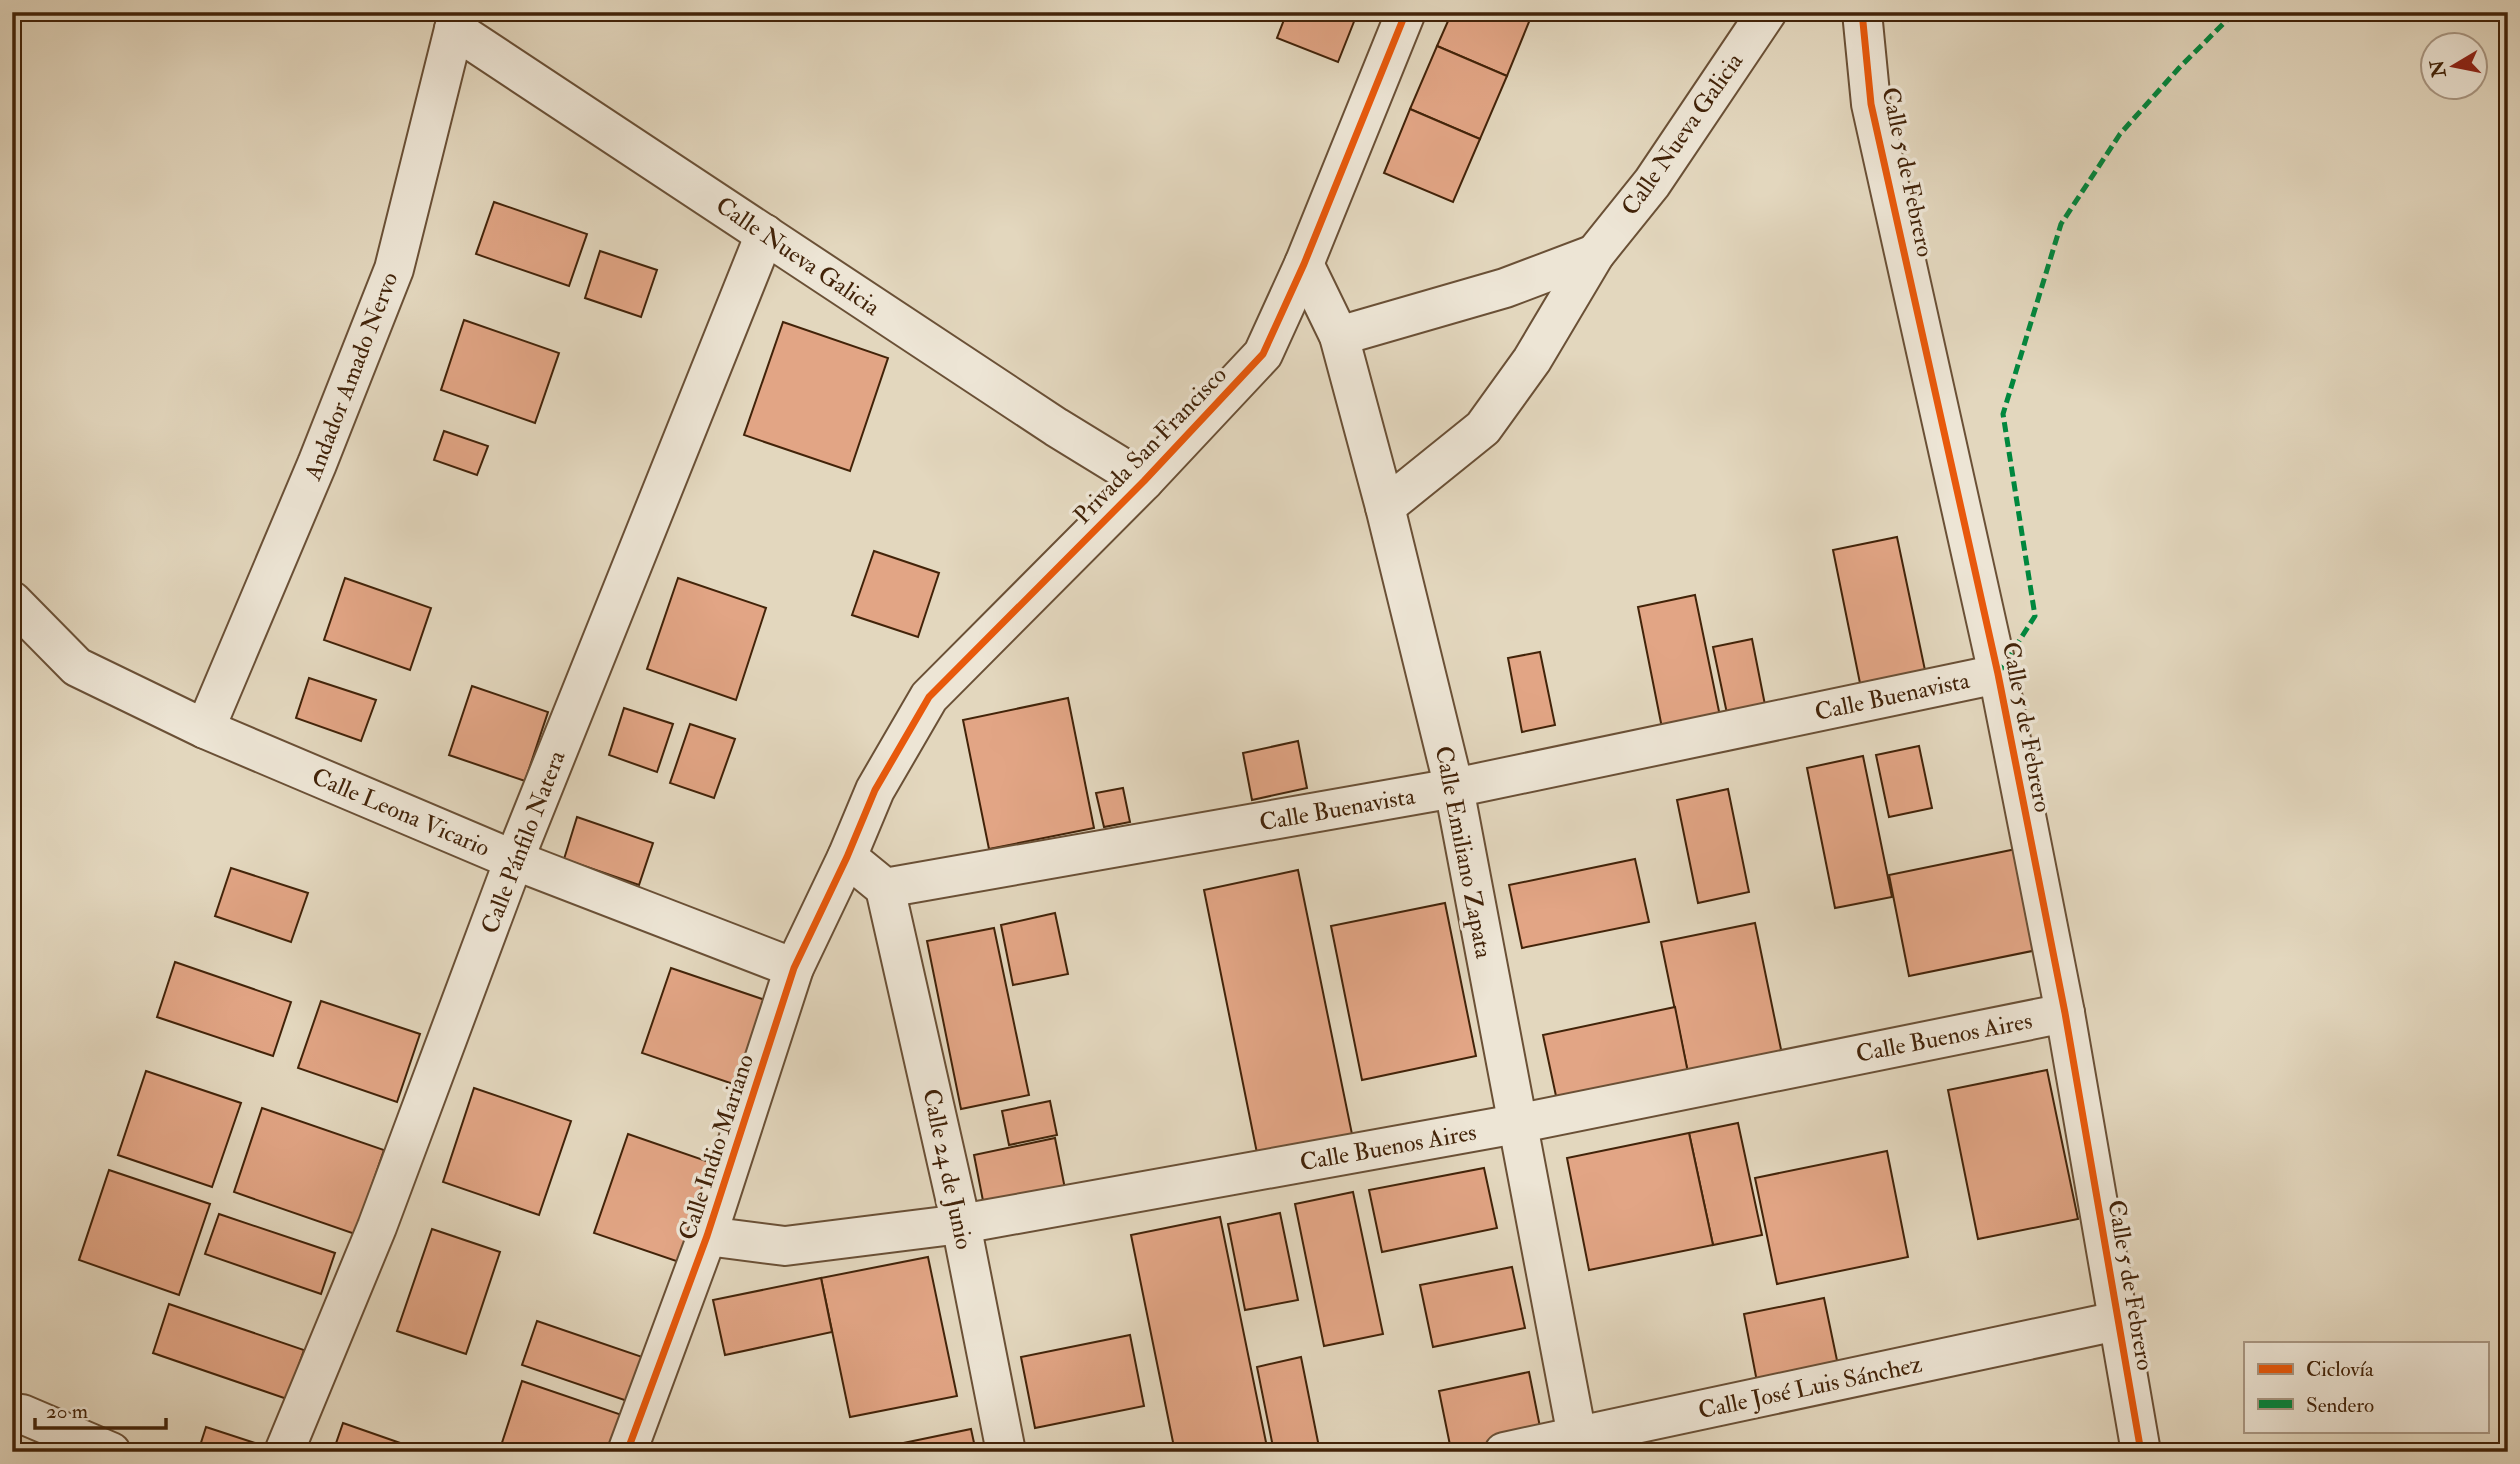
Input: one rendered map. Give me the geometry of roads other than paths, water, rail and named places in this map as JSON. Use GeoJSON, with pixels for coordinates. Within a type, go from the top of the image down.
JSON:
{"type":"FeatureCollection","features":[{"type":"Feature","properties":{"kind":"street","name":"Privada San Francisco"},"geometry":{"type":"LineString","coordinates":[[847,857],[875,790],[929,697],[1144,481],[1263,354],[1304,264],[1406,12]]}},
{"type":"Feature","properties":{"kind":"street","name":"Calle Nueva Galicia"},"geometry":{"type":"LineString","coordinates":[[1385,507],[1483,428],[1532,360],[1595,254],[1652,183],[1767,12]]}},
{"type":"Feature","properties":{"kind":"street","name":"Calle 5 de Febrero"},"geometry":{"type":"LineString","coordinates":[[1862,12],[1871,104],[1998,674],[2065,1013],[2141,1452]]}},
{"type":"Feature","properties":{"kind":"street","name":"Calle Nueva Galicia"},"geometry":{"type":"LineString","coordinates":[[458,20],[765,234],[1056,427],[1144,481]]}},
{"type":"Feature","properties":{"kind":"street","name":"Andador Amado Nervo"},"geometry":{"type":"LineString","coordinates":[[205,729],[317,464],[394,269],[458,20]]}},
{"type":"Feature","properties":{"kind":"street","name":"Calle Pánfilo Natera"},"geometry":{"type":"LineString","coordinates":[[284,1452],[377,1227],[514,860],[765,234]]}},
{"type":"Feature","properties":{"kind":"street"},"geometry":{"type":"LineString","coordinates":[[1339,336],[1505,288],[1595,254]]}},
{"type":"Feature","properties":{"kind":"street","name":"Calle Emiliano Zapata"},"geometry":{"type":"LineString","coordinates":[[1304,264],[1339,336],[1385,507],[1454,788],[1578,1444]]}},
{"type":"Feature","properties":{"kind":"street","name":"Calle Leona Vicario"},"geometry":{"type":"LineString","coordinates":[[12,601],[77,667],[205,729],[514,860],[794,968]]}},
{"type":"Feature","properties":{"kind":"street","name":"Calle Buenavista"},"geometry":{"type":"LineString","coordinates":[[885,888],[1454,788],[1998,674]]}},
{"type":"Feature","properties":{"kind":"street"},"geometry":{"type":"LineString","coordinates":[[847,857],[885,888]]}},
{"type":"Feature","properties":{"kind":"street","name":"Calle Indio Mariano"},"geometry":{"type":"LineString","coordinates":[[628,1452],[707,1236],[794,968],[847,857]]}},
{"type":"Feature","properties":{"kind":"street","name":"Calle 24 de Junio"},"geometry":{"type":"LineString","coordinates":[[885,888],[961,1224],[1006,1452]]}},
{"type":"Feature","properties":{"kind":"street","name":"Calle Buenos Aires"},"geometry":{"type":"LineString","coordinates":[[707,1236],[785,1246],[961,1224],[1516,1124],[2065,1013]]}},
{"type":"Feature","properties":{"kind":"street","name":"Calle José Luis Sánchez"},"geometry":{"type":"LineString","coordinates":[[1504,1452],[1578,1444],[2117,1321]]}},
{"type":"Feature","properties":{"kind":"street"},"geometry":{"type":"LineString","coordinates":[[22,1414],[111,1452]]}}]}
